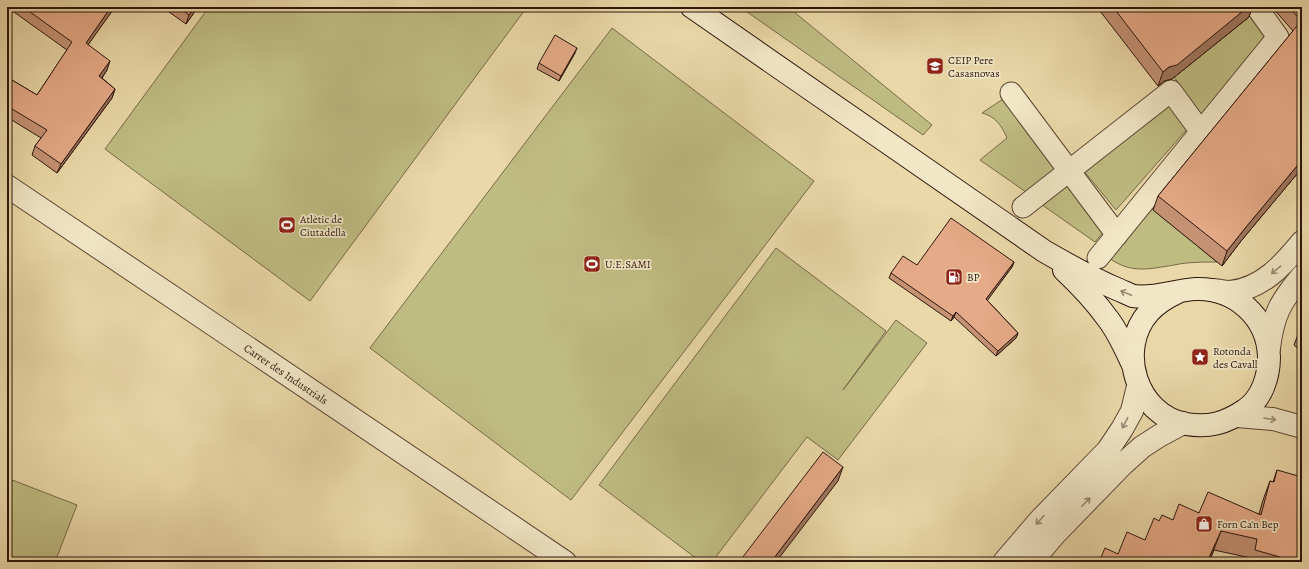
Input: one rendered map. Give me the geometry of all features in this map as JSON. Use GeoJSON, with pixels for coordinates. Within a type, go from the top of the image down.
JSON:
{"type":"FeatureCollection","features":[{"type":"Feature","properties":{"kind":"street"},"geometry":{"type":"LineString","coordinates":[[692,7],[1044,251],[1079,271],[1133,296],[1155,296],[1195,289],[1229,292],[1242,290],[1257,284],[1273,273],[1286,262],[1302,242]]}},
{"type":"Feature","properties":{"kind":"street"},"geometry":{"type":"LineString","coordinates":[[1098,258],[1201,132],[1240,93],[1278,37],[1258,10]]}},
{"type":"Feature","properties":{"kind":"street"},"geometry":{"type":"LineString","coordinates":[[1023,207],[1171,91],[1201,132]]}},
{"type":"Feature","properties":{"kind":"street"},"geometry":{"type":"LineString","coordinates":[[1012,93],[1117,235]]}},
{"type":"Feature","properties":{"kind":"street","name":"Carrer des Industrials"},"geometry":{"type":"LineString","coordinates":[[7,186],[565,562]]}},
{"type":"Feature","properties":{"kind":"street"},"geometry":{"type":"LineString","coordinates":[[1044,251],[1072,278],[1109,320],[1132,363],[1138,386],[1146,399],[1156,410],[1169,418],[1196,426],[1223,422],[1237,416],[1248,408],[1257,398],[1264,386],[1268,374],[1271,328],[1278,309],[1288,293],[1302,276]]}},
{"type":"Feature","properties":{"kind":"street"},"geometry":{"type":"LineString","coordinates":[[1212,290],[1228,294],[1243,303],[1255,316],[1264,331],[1269,348]]}},
{"type":"Feature","properties":{"kind":"street"},"geometry":{"type":"LineString","coordinates":[[1132,363],[1133,345],[1138,328],[1148,312],[1162,300],[1178,292]]}},
{"type":"Feature","properties":{"kind":"street"},"geometry":{"type":"LineString","coordinates":[[1004,562],[1040,520],[1108,450],[1132,411],[1138,386]]}},
{"type":"Feature","properties":{"kind":"street"},"geometry":{"type":"LineString","coordinates":[[1237,416],[1273,419],[1302,427]]}},
{"type":"Feature","properties":{"kind":"street"},"geometry":{"type":"LineString","coordinates":[[1031,562],[1055,534],[1123,464],[1142,447],[1183,423]]}},
{"type":"Feature","properties":{"kind":"shaded area","name":"Atlètic de Ciutadella"},"geometry":{"type":"Polygon","coordinates":[[[209,7],[527,7],[310,301],[105,149],[209,7]]]}},
{"type":"Feature","properties":{"kind":"shaded area"},"geometry":{"type":"Polygon","coordinates":[[[740,7],[788,7],[932,125],[923,135],[740,7]]]}},
{"type":"Feature","properties":{"kind":"shaded area"},"geometry":{"type":"Polygon","coordinates":[[[1250,16],[1267,38],[1203,117],[1174,77],[1250,16]]]}},
{"type":"Feature","properties":{"kind":"shaded area","name":"U.E.SAMI"},"geometry":{"type":"Polygon","coordinates":[[[612,28],[814,181],[571,500],[370,348],[612,28]]]}},
{"type":"Feature","properties":{"kind":"shaded area"},"geometry":{"type":"Polygon","coordinates":[[[1003,99],[1056,168],[1026,192],[980,160],[1007,138],[998,122],[991,116],[982,113],[1003,99]]]}},
{"type":"Feature","properties":{"kind":"shaded area"},"geometry":{"type":"Polygon","coordinates":[[[1170,105],[1189,127],[1116,210],[1084,171],[1170,105]]]}},
{"type":"Feature","properties":{"kind":"shaded area"},"geometry":{"type":"Polygon","coordinates":[[[1070,184],[1106,229],[1095,242],[1041,204],[1070,184]]]}},
{"type":"Feature","properties":{"kind":"shaded area"},"geometry":{"type":"Polygon","coordinates":[[[1152,209],[1217,262],[1179,264],[1140,269],[1125,266],[1109,258],[1152,209]]]}},
{"type":"Feature","properties":{"kind":"shaded area"},"geometry":{"type":"Polygon","coordinates":[[[776,248],[886,331],[843,390],[896,320],[927,343],[838,460],[807,437],[712,562],[701,562],[599,485],[776,248]]]}},
{"type":"Feature","properties":{"kind":"shaded area"},"geometry":{"type":"Polygon","coordinates":[[[7,478],[77,505],[55,562],[7,562],[7,478]]]}},
{"type":"Feature","properties":{"kind":"building"},"geometry":{"type":"Polygon","coordinates":[[[23,7],[111,7],[86,43],[110,61],[99,76],[115,89],[61,164],[35,146],[47,130],[7,106],[7,77],[37,95],[72,42],[23,7]]]}},
{"type":"Feature","properties":{"kind":"building"},"geometry":{"type":"Polygon","coordinates":[[[178,7],[195,7],[189,15],[178,7]]]}},
{"type":"Feature","properties":{"kind":"building"},"geometry":{"type":"Polygon","coordinates":[[[1113,7],[1248,7],[1177,65],[1169,67],[1163,72],[1113,7]]]}},
{"type":"Feature","properties":{"kind":"building"},"geometry":{"type":"Polygon","coordinates":[[[1289,7],[1302,7],[1302,160],[1227,251],[1158,196],[1301,21],[1289,7]]]}},
{"type":"Feature","properties":{"kind":"building"},"geometry":{"type":"Polygon","coordinates":[[[555,35],[577,48],[561,76],[539,63],[555,35]]]}},
{"type":"Feature","properties":{"kind":"building"},"geometry":{"type":"Polygon","coordinates":[[[951,218],[1014,262],[986,299],[1018,333],[998,351],[956,312],[953,316],[891,273],[903,256],[917,265],[951,218]]]}},
{"type":"Feature","properties":{"kind":"building"},"geometry":{"type":"Polygon","coordinates":[[[823,452],[843,467],[771,562],[739,562],[823,452]]]}},
{"type":"Feature","properties":{"kind":"building"},"geometry":{"type":"Polygon","coordinates":[[[1277,470],[1302,477],[1302,562],[1294,562],[1255,550],[1257,539],[1221,531],[1207,562],[1099,562],[1105,548],[1118,554],[1127,532],[1145,540],[1154,518],[1159,521],[1162,515],[1173,520],[1179,504],[1199,513],[1208,492],[1261,515],[1270,481],[1274,482],[1277,470]]]}},
{"type":"Feature","properties":{"kind":"place","name":"CEIP Pere Casasnovas"},"geometry":{"type":"Point","coordinates":[935,66]}},
{"type":"Feature","properties":{"kind":"place","name":"Atlètic de Ciutadella"},"geometry":{"type":"Point","coordinates":[287,225]}},
{"type":"Feature","properties":{"kind":"place","name":"U.E.SAMI"},"geometry":{"type":"Point","coordinates":[592,264]}},
{"type":"Feature","properties":{"kind":"place","name":"BP"},"geometry":{"type":"Point","coordinates":[954,277]}},
{"type":"Feature","properties":{"kind":"place","name":"Rotonda des Cavall"},"geometry":{"type":"Point","coordinates":[1200,357]}},
{"type":"Feature","properties":{"kind":"place","name":"Forn Ca'n Bep"},"geometry":{"type":"Point","coordinates":[1204,524]}}]}
